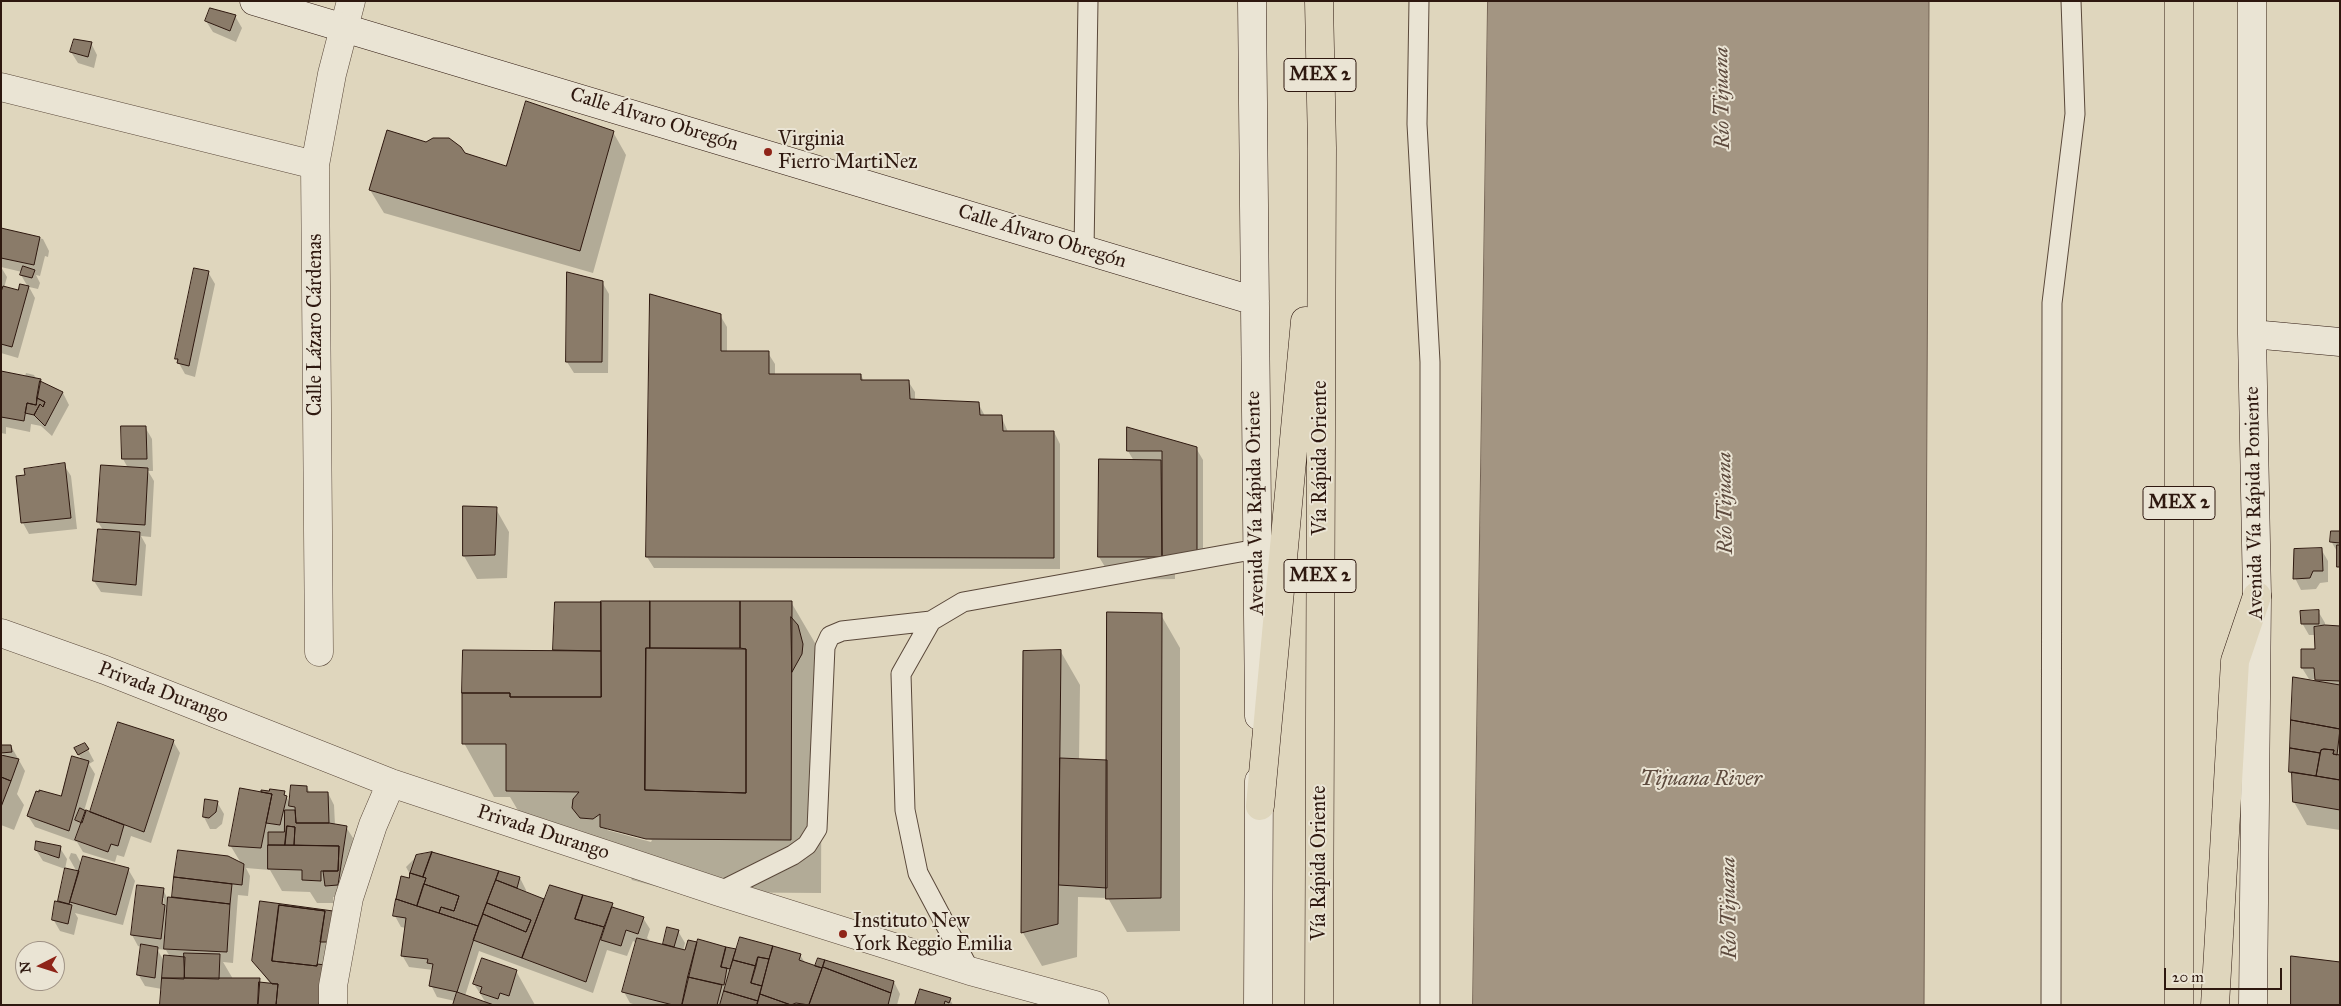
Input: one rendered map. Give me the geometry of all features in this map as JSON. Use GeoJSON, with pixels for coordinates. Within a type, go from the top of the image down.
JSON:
{"type":"FeatureCollection","features":[{"type":"Feature","properties":{"kind":"highway","name":"Vía Rápida Oriente"},"geometry":{"type":"LineString","coordinates":[[1319,1005],[1322,148],[1320,1]]}},
{"type":"Feature","properties":{"kind":"highway","name":"MEX 2"},"geometry":{"type":"LineString","coordinates":[[2179,1],[2179,1005]]}},
{"type":"Feature","properties":{"kind":"highway"},"geometry":{"type":"LineString","coordinates":[[1260,806],[1322,148]]}},
{"type":"Feature","properties":{"kind":"highway"},"geometry":{"type":"LineString","coordinates":[[2215,1005],[2235,661],[2257,596]]}},
{"type":"Feature","properties":{"kind":"street","name":"Calle Álvaro Obregón"},"geometry":{"type":"LineString","coordinates":[[254,1],[1254,301]]}},
{"type":"Feature","properties":{"kind":"street","name":"Calle Lázaro Cárdenas"},"geometry":{"type":"LineString","coordinates":[[319,652],[315,165],[332,74],[351,1]]}},
{"type":"Feature","properties":{"kind":"street","name":"Avenida Vía Rápida Oriente"},"geometry":{"type":"LineString","coordinates":[[1252,1],[1260,806],[1258,1005]]}},
{"type":"Feature","properties":{"kind":"street","name":"Avenida Vía Rápida Poniente"},"geometry":{"type":"LineString","coordinates":[[2252,1],[2252,334],[2257,596],[2253,1005]]}},
{"type":"Feature","properties":{"kind":"street"},"geometry":{"type":"LineString","coordinates":[[1,87],[315,165]]}},
{"type":"Feature","properties":{"kind":"street"},"geometry":{"type":"LineString","coordinates":[[2252,334],[2340,342]]}},
{"type":"Feature","properties":{"kind":"street","name":"Privada Durango"},"geometry":{"type":"LineString","coordinates":[[1,633],[105,670],[391,783],[720,892],[970,971],[1095,1005]]}},
{"type":"Feature","properties":{"kind":"street"},"geometry":{"type":"LineString","coordinates":[[333,1005],[333,986],[348,898],[391,783]]}},
{"type":"Feature","properties":{"kind":"lane"},"geometry":{"type":"LineString","coordinates":[[1084,250],[1088,1]]}},
{"type":"Feature","properties":{"kind":"lane"},"geometry":{"type":"LineString","coordinates":[[1419,1],[1417,124],[1430,362],[1430,1005]]}},
{"type":"Feature","properties":{"kind":"lane"},"geometry":{"type":"LineString","coordinates":[[2051,1005],[2052,303],[2075,114],[2071,1]]}},
{"type":"Feature","properties":{"kind":"lane"},"geometry":{"type":"LineString","coordinates":[[720,892],[793,855],[807,845],[817,829],[825,647],[830,636],[842,631],[931,621],[963,602],[1257,549]]}},
{"type":"Feature","properties":{"kind":"lane"},"geometry":{"type":"LineString","coordinates":[[931,621],[902,674],[905,810],[918,873],[970,971]]}},
{"type":"Feature","properties":{"kind":"water","name":"Tijuana River"},"geometry":{"type":"Polygon","coordinates":[[[1488,1],[1929,1],[1924,1005],[1473,1005],[1488,1]]]}},
{"type":"Feature","properties":{"kind":"building"},"geometry":{"type":"Polygon","coordinates":[[[210,8],[236,15],[230,31],[205,21],[210,8]]]}},
{"type":"Feature","properties":{"kind":"building"},"geometry":{"type":"Polygon","coordinates":[[[74,39],[92,42],[88,57],[70,52],[74,39]]]}},
{"type":"Feature","properties":{"kind":"building"},"geometry":{"type":"Polygon","coordinates":[[[526,101],[614,131],[580,251],[369,190],[387,130],[426,142],[433,138],[449,138],[461,147],[465,153],[506,166],[526,101]]]}},
{"type":"Feature","properties":{"kind":"building"},"geometry":{"type":"Polygon","coordinates":[[[1,228],[40,237],[34,265],[1,258],[1,228]]]}},
{"type":"Feature","properties":{"kind":"building"},"geometry":{"type":"Polygon","coordinates":[[[23,266],[35,270],[32,278],[20,275],[23,266]]]}},
{"type":"Feature","properties":{"kind":"building"},"geometry":{"type":"Polygon","coordinates":[[[194,268],[209,271],[189,366],[177,363],[178,359],[175,359],[194,268]]]}},
{"type":"Feature","properties":{"kind":"building"},"geometry":{"type":"Polygon","coordinates":[[[567,272],[603,281],[602,362],[566,362],[567,272]]]}},
{"type":"Feature","properties":{"kind":"building"},"geometry":{"type":"Polygon","coordinates":[[[20,284],[29,286],[12,347],[1,344],[1,292],[3,286],[18,290],[20,284]]]}},
{"type":"Feature","properties":{"kind":"building"},"geometry":{"type":"Polygon","coordinates":[[[650,294],[721,314],[721,351],[769,351],[769,374],[861,374],[861,380],[909,380],[910,399],[979,402],[980,415],[1002,415],[1003,431],[1054,431],[1054,558],[646,557],[650,294]]]}},
{"type":"Feature","properties":{"kind":"building"},"geometry":{"type":"Polygon","coordinates":[[[1,371],[41,379],[36,405],[27,403],[24,421],[1,417],[1,371]]]}},
{"type":"Feature","properties":{"kind":"building"},"geometry":{"type":"Polygon","coordinates":[[[40,381],[63,392],[45,426],[34,415],[40,404],[43,407],[45,402],[37,398],[40,381]]]}},
{"type":"Feature","properties":{"kind":"building"},"geometry":{"type":"Polygon","coordinates":[[[37,398],[45,402],[43,407],[40,404],[34,415],[25,413],[27,403],[36,405],[37,398]]]}},
{"type":"Feature","properties":{"kind":"building"},"geometry":{"type":"Polygon","coordinates":[[[121,426],[146,426],[147,459],[122,459],[121,426]]]}},
{"type":"Feature","properties":{"kind":"building"},"geometry":{"type":"Polygon","coordinates":[[[1127,427],[1197,447],[1197,556],[1162,556],[1162,451],[1127,451],[1127,427]]]}},
{"type":"Feature","properties":{"kind":"building"},"geometry":{"type":"Polygon","coordinates":[[[1099,459],[1161,460],[1162,557],[1098,557],[1099,459]]]}},
{"type":"Feature","properties":{"kind":"building"},"geometry":{"type":"Polygon","coordinates":[[[65,463],[71,518],[21,523],[16,476],[25,475],[24,469],[65,463]]]}},
{"type":"Feature","properties":{"kind":"building"},"geometry":{"type":"Polygon","coordinates":[[[101,465],[148,468],[145,525],[97,522],[101,465]]]}},
{"type":"Feature","properties":{"kind":"building"},"geometry":{"type":"Polygon","coordinates":[[[463,506],[497,507],[495,555],[463,556],[463,506]]]}},
{"type":"Feature","properties":{"kind":"building"},"geometry":{"type":"Polygon","coordinates":[[[98,529],[140,532],[136,585],[93,581],[98,529]]]}},
{"type":"Feature","properties":{"kind":"building"},"geometry":{"type":"Polygon","coordinates":[[[2331,531],[2340,531],[2340,543],[2330,542],[2331,531]]]}},
{"type":"Feature","properties":{"kind":"building"},"geometry":{"type":"Polygon","coordinates":[[[2337,545],[2340,545],[2340,567],[2337,567],[2337,545]]]}},
{"type":"Feature","properties":{"kind":"building"},"geometry":{"type":"Polygon","coordinates":[[[2322,548],[2323,571],[2313,571],[2310,578],[2293,579],[2294,549],[2322,548]]]}},
{"type":"Feature","properties":{"kind":"building"},"geometry":{"type":"Polygon","coordinates":[[[601,601],[650,601],[650,648],[646,648],[645,790],[746,793],[746,649],[740,648],[740,601],[792,601],[791,840],[646,839],[600,827],[600,814],[593,819],[580,818],[572,808],[573,799],[579,792],[506,791],[506,744],[462,744],[462,693],[510,693],[510,697],[601,697],[601,601]]]}},
{"type":"Feature","properties":{"kind":"building"},"geometry":{"type":"Polygon","coordinates":[[[650,601],[740,601],[740,648],[650,648],[650,601]]]}},
{"type":"Feature","properties":{"kind":"building"},"geometry":{"type":"Polygon","coordinates":[[[555,602],[601,602],[601,651],[553,650],[555,602]]]}},
{"type":"Feature","properties":{"kind":"building"},"geometry":{"type":"Polygon","coordinates":[[[2319,610],[2319,624],[2301,624],[2300,611],[2319,610]]]}},
{"type":"Feature","properties":{"kind":"building"},"geometry":{"type":"Polygon","coordinates":[[[1107,612],[1162,613],[1161,898],[1106,899],[1107,612]]]}},
{"type":"Feature","properties":{"kind":"building"},"geometry":{"type":"Polygon","coordinates":[[[791,617],[798,625],[803,644],[802,654],[792,672],[791,617]]]}},
{"type":"Feature","properties":{"kind":"building"},"geometry":{"type":"Polygon","coordinates":[[[2325,625],[2340,626],[2340,681],[2315,680],[2314,668],[2301,668],[2301,649],[2315,649],[2314,627],[2325,625]]]}},
{"type":"Feature","properties":{"kind":"building"},"geometry":{"type":"Polygon","coordinates":[[[646,648],[746,649],[746,793],[645,790],[646,648]]]}},
{"type":"Feature","properties":{"kind":"building"},"geometry":{"type":"Polygon","coordinates":[[[463,650],[601,651],[601,697],[510,697],[510,693],[462,693],[463,650]]]}},
{"type":"Feature","properties":{"kind":"building"},"geometry":{"type":"Polygon","coordinates":[[[1061,650],[1058,924],[1021,933],[1023,651],[1061,650]]]}},
{"type":"Feature","properties":{"kind":"building"},"geometry":{"type":"Polygon","coordinates":[[[2293,677],[2340,685],[2340,729],[2291,720],[2293,677]]]}},
{"type":"Feature","properties":{"kind":"building"},"geometry":{"type":"Polygon","coordinates":[[[2291,720],[2340,729],[2337,755],[2333,754],[2334,750],[2324,749],[2320,753],[2290,748],[2291,720]]]}},
{"type":"Feature","properties":{"kind":"building"},"geometry":{"type":"Polygon","coordinates":[[[118,722],[174,740],[144,832],[90,812],[118,722]]]}},
{"type":"Feature","properties":{"kind":"building"},"geometry":{"type":"Polygon","coordinates":[[[85,743],[89,749],[78,755],[74,748],[85,743]]]}},
{"type":"Feature","properties":{"kind":"building"},"geometry":{"type":"Polygon","coordinates":[[[1,745],[11,745],[12,752],[1,753],[1,745]]]}},
{"type":"Feature","properties":{"kind":"building"},"geometry":{"type":"Polygon","coordinates":[[[2290,748],[2320,753],[2316,776],[2289,772],[2290,748]]]}},
{"type":"Feature","properties":{"kind":"building"},"geometry":{"type":"Polygon","coordinates":[[[2321,750],[2334,750],[2333,754],[2340,755],[2340,780],[2316,776],[2321,750]]]}},
{"type":"Feature","properties":{"kind":"building"},"geometry":{"type":"Polygon","coordinates":[[[1,755],[19,759],[11,781],[1,777],[1,755]]]}},
{"type":"Feature","properties":{"kind":"building"},"geometry":{"type":"Polygon","coordinates":[[[72,756],[89,761],[69,831],[27,816],[36,791],[39,792],[39,790],[61,796],[72,756]]]}},
{"type":"Feature","properties":{"kind":"building"},"geometry":{"type":"Polygon","coordinates":[[[1060,758],[1107,760],[1107,888],[1059,885],[1060,758]]]}},
{"type":"Feature","properties":{"kind":"building"},"geometry":{"type":"Polygon","coordinates":[[[2292,772],[2340,780],[2340,810],[2293,802],[2292,772]]]}},
{"type":"Feature","properties":{"kind":"building"},"geometry":{"type":"Polygon","coordinates":[[[1,777],[11,781],[1,807],[1,777]]]}},
{"type":"Feature","properties":{"kind":"building"},"geometry":{"type":"Polygon","coordinates":[[[291,785],[307,786],[307,792],[328,792],[329,823],[296,823],[295,807],[289,806],[291,785]]]}},
{"type":"Feature","properties":{"kind":"building"},"geometry":{"type":"Polygon","coordinates":[[[240,788],[272,794],[261,848],[229,846],[240,788]]]}},
{"type":"Feature","properties":{"kind":"building"},"geometry":{"type":"Polygon","coordinates":[[[270,789],[285,791],[284,795],[287,796],[280,825],[266,823],[272,794],[261,792],[261,790],[269,791],[270,789]]]}},
{"type":"Feature","properties":{"kind":"building"},"geometry":{"type":"Polygon","coordinates":[[[205,799],[218,801],[216,812],[209,818],[203,817],[205,799]]]}},
{"type":"Feature","properties":{"kind":"building"},"geometry":{"type":"Polygon","coordinates":[[[80,808],[86,811],[82,823],[75,820],[80,808]]]}},
{"type":"Feature","properties":{"kind":"building"},"geometry":{"type":"Polygon","coordinates":[[[86,810],[124,825],[118,846],[111,844],[108,852],[75,840],[86,810]]]}},
{"type":"Feature","properties":{"kind":"building"},"geometry":{"type":"Polygon","coordinates":[[[285,810],[295,810],[296,823],[329,823],[347,826],[338,885],[325,886],[323,871],[338,871],[339,846],[294,845],[295,827],[287,826],[285,845],[268,845],[268,832],[284,832],[285,810]]]}},
{"type":"Feature","properties":{"kind":"building"},"geometry":{"type":"Polygon","coordinates":[[[287,826],[295,827],[294,845],[285,845],[287,826]]]}},
{"type":"Feature","properties":{"kind":"building"},"geometry":{"type":"Polygon","coordinates":[[[36,841],[61,846],[59,858],[35,850],[36,841]]]}},
{"type":"Feature","properties":{"kind":"building"},"geometry":{"type":"Polygon","coordinates":[[[268,845],[339,846],[338,871],[321,871],[321,881],[302,880],[302,870],[268,869],[268,845]]]}},
{"type":"Feature","properties":{"kind":"building"},"geometry":{"type":"Polygon","coordinates":[[[178,850],[228,856],[244,864],[242,885],[174,877],[178,850]]]}},
{"type":"Feature","properties":{"kind":"building"},"geometry":{"type":"Polygon","coordinates":[[[432,852],[499,871],[478,926],[439,913],[441,907],[454,911],[459,896],[424,884],[426,878],[423,877],[432,852]]]}},
{"type":"Feature","properties":{"kind":"building"},"geometry":{"type":"Polygon","coordinates":[[[432,852],[423,877],[410,873],[416,855],[432,852]]]}},
{"type":"Feature","properties":{"kind":"building"},"geometry":{"type":"Polygon","coordinates":[[[83,856],[129,868],[116,915],[70,902],[83,856]]]}},
{"type":"Feature","properties":{"kind":"building"},"geometry":{"type":"Polygon","coordinates":[[[65,868],[79,871],[69,904],[58,901],[65,868]]]}},
{"type":"Feature","properties":{"kind":"building"},"geometry":{"type":"Polygon","coordinates":[[[499,871],[520,877],[517,888],[496,880],[499,871]]]}},
{"type":"Feature","properties":{"kind":"building"},"geometry":{"type":"Polygon","coordinates":[[[410,873],[426,878],[417,906],[396,899],[401,876],[409,878],[410,873]]]}},
{"type":"Feature","properties":{"kind":"building"},"geometry":{"type":"Polygon","coordinates":[[[174,877],[232,884],[230,904],[172,897],[174,877]]]}},
{"type":"Feature","properties":{"kind":"building"},"geometry":{"type":"Polygon","coordinates":[[[496,880],[544,899],[522,958],[473,940],[483,914],[526,932],[531,920],[487,903],[496,880]]]}},
{"type":"Feature","properties":{"kind":"building"},"geometry":{"type":"Polygon","coordinates":[[[424,884],[459,896],[454,911],[441,907],[439,913],[417,906],[424,884]]]}},
{"type":"Feature","properties":{"kind":"building"},"geometry":{"type":"Polygon","coordinates":[[[137,885],[164,888],[162,904],[165,905],[161,939],[131,935],[137,885]]]}},
{"type":"Feature","properties":{"kind":"building"},"geometry":{"type":"Polygon","coordinates":[[[550,885],[583,895],[575,919],[604,927],[586,982],[522,958],[550,885]]]}},
{"type":"Feature","properties":{"kind":"building"},"geometry":{"type":"Polygon","coordinates":[[[583,895],[613,903],[604,927],[575,919],[583,895]]]}},
{"type":"Feature","properties":{"kind":"building"},"geometry":{"type":"Polygon","coordinates":[[[168,897],[230,904],[227,952],[164,949],[168,897]]]}},
{"type":"Feature","properties":{"kind":"building"},"geometry":{"type":"Polygon","coordinates":[[[396,899],[478,926],[457,992],[429,986],[433,964],[427,963],[428,959],[401,956],[406,918],[393,916],[396,899]]]}},
{"type":"Feature","properties":{"kind":"building"},"geometry":{"type":"Polygon","coordinates":[[[55,901],[72,905],[68,924],[52,920],[55,901]]]}},
{"type":"Feature","properties":{"kind":"building"},"geometry":{"type":"Polygon","coordinates":[[[260,901],[333,911],[328,942],[320,942],[325,911],[279,905],[272,961],[317,966],[317,964],[325,965],[319,1005],[276,1005],[278,984],[272,984],[252,961],[260,901]]]}},
{"type":"Feature","properties":{"kind":"building"},"geometry":{"type":"Polygon","coordinates":[[[487,903],[531,920],[526,932],[483,914],[487,903]]]}},
{"type":"Feature","properties":{"kind":"building"},"geometry":{"type":"Polygon","coordinates":[[[279,905],[325,911],[317,966],[272,961],[279,905]]]}},
{"type":"Feature","properties":{"kind":"building"},"geometry":{"type":"Polygon","coordinates":[[[612,907],[644,917],[638,934],[626,930],[621,946],[601,940],[612,907]]]}},
{"type":"Feature","properties":{"kind":"building"},"geometry":{"type":"Polygon","coordinates":[[[667,927],[679,930],[674,947],[663,944],[667,927]]]}},
{"type":"Feature","properties":{"kind":"building"},"geometry":{"type":"Polygon","coordinates":[[[740,937],[773,946],[769,959],[758,957],[756,966],[733,960],[740,937]]]}},
{"type":"Feature","properties":{"kind":"building"},"geometry":{"type":"Polygon","coordinates":[[[637,938],[685,950],[688,940],[697,942],[682,1005],[673,1005],[622,992],[637,938]]]}},
{"type":"Feature","properties":{"kind":"building"},"geometry":{"type":"Polygon","coordinates":[[[698,939],[726,947],[721,967],[727,968],[724,985],[688,977],[698,939]]]}},
{"type":"Feature","properties":{"kind":"building"},"geometry":{"type":"Polygon","coordinates":[[[141,944],[158,947],[155,978],[137,975],[141,944]]]}},
{"type":"Feature","properties":{"kind":"building"},"geometry":{"type":"Polygon","coordinates":[[[773,946],[801,954],[799,960],[822,968],[809,1005],[796,1003],[791,1005],[760,994],[773,946]]]}},
{"type":"Feature","properties":{"kind":"building"},"geometry":{"type":"Polygon","coordinates":[[[726,947],[736,949],[730,969],[721,967],[726,947]]]}},
{"type":"Feature","properties":{"kind":"building"},"geometry":{"type":"Polygon","coordinates":[[[184,953],[220,954],[219,979],[185,978],[184,953]]]}},
{"type":"Feature","properties":{"kind":"building"},"geometry":{"type":"Polygon","coordinates":[[[164,955],[185,957],[184,979],[162,978],[164,955]]]}},
{"type":"Feature","properties":{"kind":"building"},"geometry":{"type":"Polygon","coordinates":[[[2291,956],[2340,962],[2340,1005],[2291,1005],[2291,956]]]}},
{"type":"Feature","properties":{"kind":"building"},"geometry":{"type":"Polygon","coordinates":[[[758,957],[769,959],[762,986],[751,983],[758,957]]]}},
{"type":"Feature","properties":{"kind":"building"},"geometry":{"type":"Polygon","coordinates":[[[482,958],[517,970],[509,996],[500,993],[498,999],[480,993],[482,987],[473,984],[482,958]]]}},
{"type":"Feature","properties":{"kind":"building"},"geometry":{"type":"Polygon","coordinates":[[[818,958],[825,960],[822,968],[815,966],[818,958]]]}},
{"type":"Feature","properties":{"kind":"building"},"geometry":{"type":"Polygon","coordinates":[[[733,960],[756,966],[751,983],[762,986],[758,1001],[724,991],[733,960]]]}},
{"type":"Feature","properties":{"kind":"building"},"geometry":{"type":"Polygon","coordinates":[[[825,960],[894,981],[891,993],[823,967],[825,960]]]}},
{"type":"Feature","properties":{"kind":"building"},"geometry":{"type":"Polygon","coordinates":[[[823,967],[891,993],[888,1005],[809,1005],[823,967]]]}},
{"type":"Feature","properties":{"kind":"building"},"geometry":{"type":"Polygon","coordinates":[[[688,977],[722,985],[717,1005],[682,1005],[688,977]]]}},
{"type":"Feature","properties":{"kind":"building"},"geometry":{"type":"Polygon","coordinates":[[[162,978],[260,978],[258,1005],[160,1005],[162,978]]]}},
{"type":"Feature","properties":{"kind":"building"},"geometry":{"type":"Polygon","coordinates":[[[259,982],[278,984],[276,1005],[258,1005],[259,982]]]}},
{"type":"Feature","properties":{"kind":"building"},"geometry":{"type":"Polygon","coordinates":[[[920,989],[951,998],[949,1003],[945,1001],[944,1005],[915,1005],[920,989]]]}},
{"type":"Feature","properties":{"kind":"building"},"geometry":{"type":"Polygon","coordinates":[[[724,991],[758,1001],[757,1005],[720,1005],[724,991]]]}},
{"type":"Feature","properties":{"kind":"building"},"geometry":{"type":"Polygon","coordinates":[[[457,992],[494,1005],[453,1005],[457,992]]]}},
{"type":"Feature","properties":{"kind":"building"},"geometry":{"type":"Polygon","coordinates":[[[760,994],[791,1005],[757,1005],[760,994]]]}},
{"type":"Feature","properties":{"kind":"place","name":"Virginia Fierro MartiNez"},"geometry":{"type":"Point","coordinates":[768,152]}},
{"type":"Feature","properties":{"kind":"place","name":"Instituto New York Reggio Emilia"},"geometry":{"type":"Point","coordinates":[843,934]}},
{"type":"Feature","properties":{"kind":"water label","name":"Río Tijuana"},"geometry":{"type":"Point","coordinates":[1723,98]}},
{"type":"Feature","properties":{"kind":"water label","name":"Río Tijuana"},"geometry":{"type":"Point","coordinates":[1726,503]}},
{"type":"Feature","properties":{"kind":"water label","name":"Río Tijuana"},"geometry":{"type":"Point","coordinates":[1730,908]}}]}
